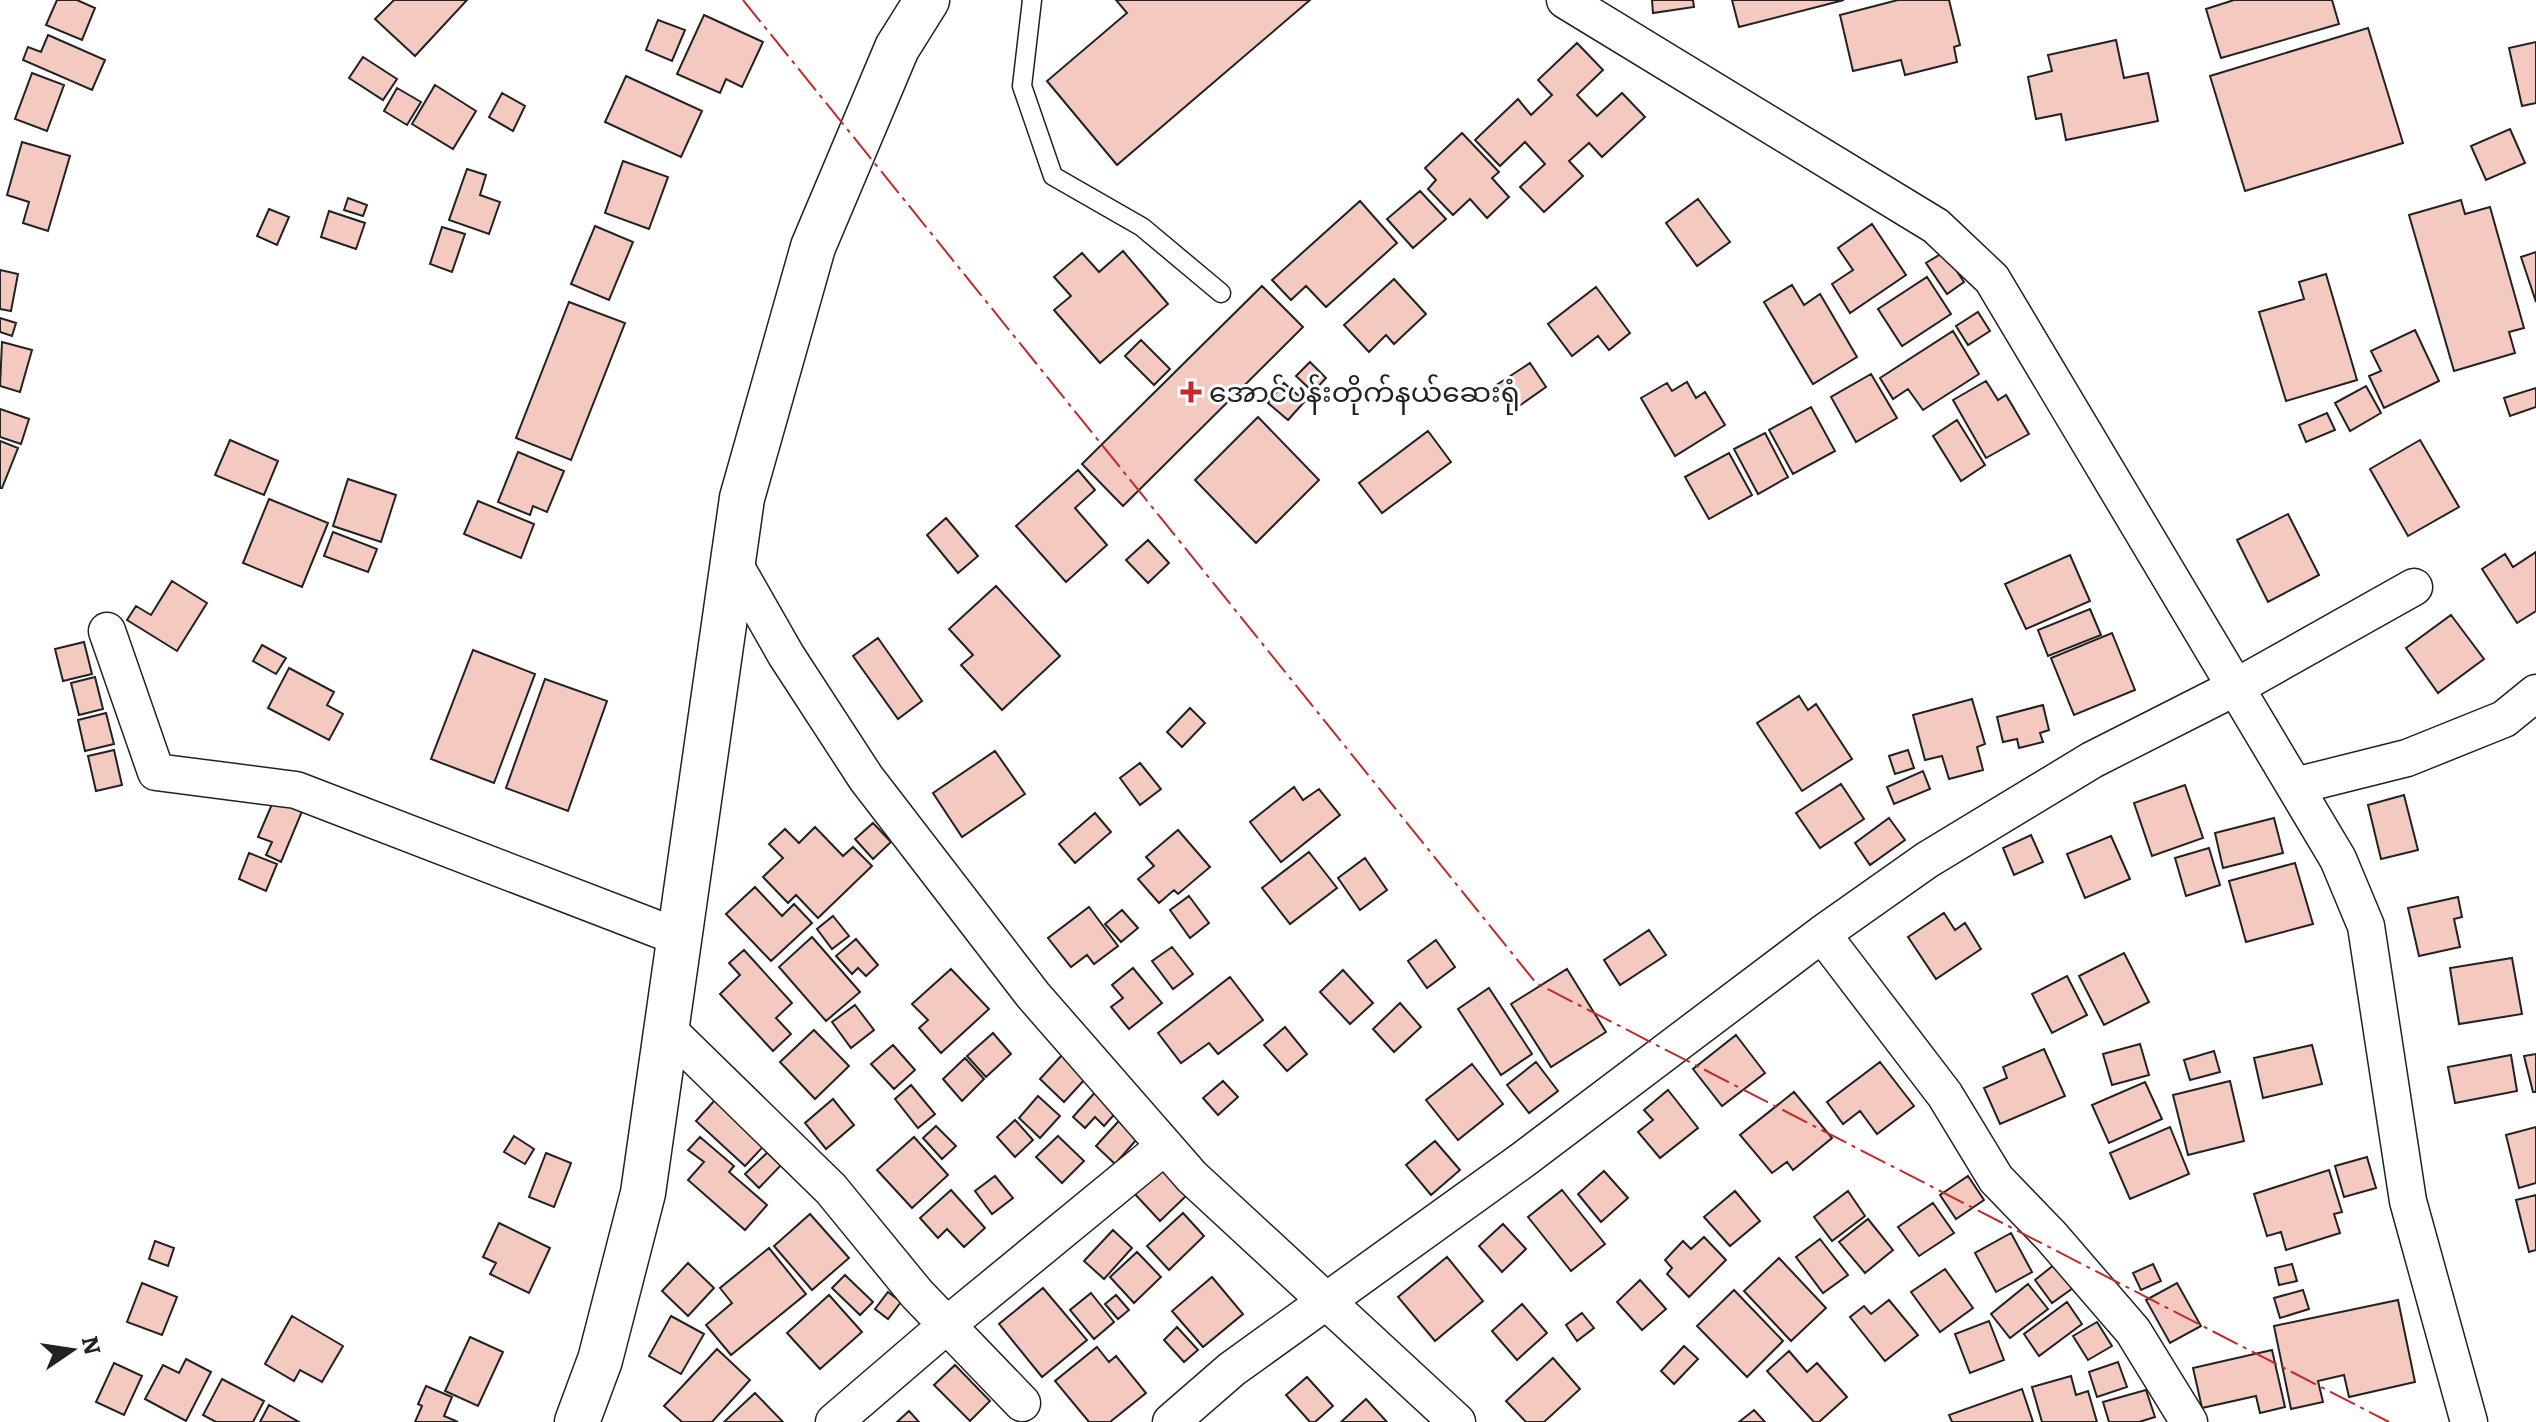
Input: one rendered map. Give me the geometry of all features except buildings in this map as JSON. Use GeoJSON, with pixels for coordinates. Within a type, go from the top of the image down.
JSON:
{"type":"FeatureCollection","features":[{"type":"Feature","properties":{"kind":"main road"},"geometry":{"type":"LineString","coordinates":[[577,1422],[600,1360],[643,1193],[742,498],[813,247],[897,48],[927,0]]}},
{"type":"Feature","properties":{"kind":"street"},"geometry":{"type":"LineString","coordinates":[[1565,0],[1936,226],[1992,279],[2338,859],[2366,926],[2408,1201],[2469,1422]]}},
{"type":"Feature","properties":{"kind":"street"},"geometry":{"type":"LineString","coordinates":[[733,562],[786,655],[866,778],[1033,995],[1192,1177],[1457,1422]]}},
{"type":"Feature","properties":{"kind":"street"},"geometry":{"type":"LineString","coordinates":[[1171,1422],[1232,1369],[1524,1159],[1822,934],[1927,860],[2080,767],[2236,687],[2414,587]]}},
{"type":"Feature","properties":{"kind":"street"},"geometry":{"type":"LineString","coordinates":[[107,631],[156,772],[296,790],[678,937]]}},
{"type":"Feature","properties":{"kind":"street"},"geometry":{"type":"LineString","coordinates":[[2295,786],[2407,758],[2504,719],[2536,693]]}},
{"type":"Feature","properties":{"kind":"street"},"geometry":{"type":"LineString","coordinates":[[1822,934],[1945,1095],[1996,1179],[2051,1236],[2133,1331],[2189,1422]]}},
{"type":"Feature","properties":{"kind":"street"},"geometry":{"type":"LineString","coordinates":[[665,1027],[831,1189],[917,1294],[1022,1403]]}},
{"type":"Feature","properties":{"kind":"street"},"geometry":{"type":"LineString","coordinates":[[834,1422],[1165,1146]]}},
{"type":"Feature","properties":{"kind":"lane"},"geometry":{"type":"LineString","coordinates":[[1032,0],[1022,86],[1053,176],[1142,227],[1221,293]]}},
{"type":"Feature","properties":{"kind":"power"},"geometry":{"type":"LineString","coordinates":[[743,0],[1536,983],[2389,1422]]}},
{"type":"Feature","properties":{"kind":"place","name":"အောင်ပန်းတိုက်နယ်ဆေးရုံ"},"geometry":{"type":"Point","coordinates":[1191,392]}}]}
